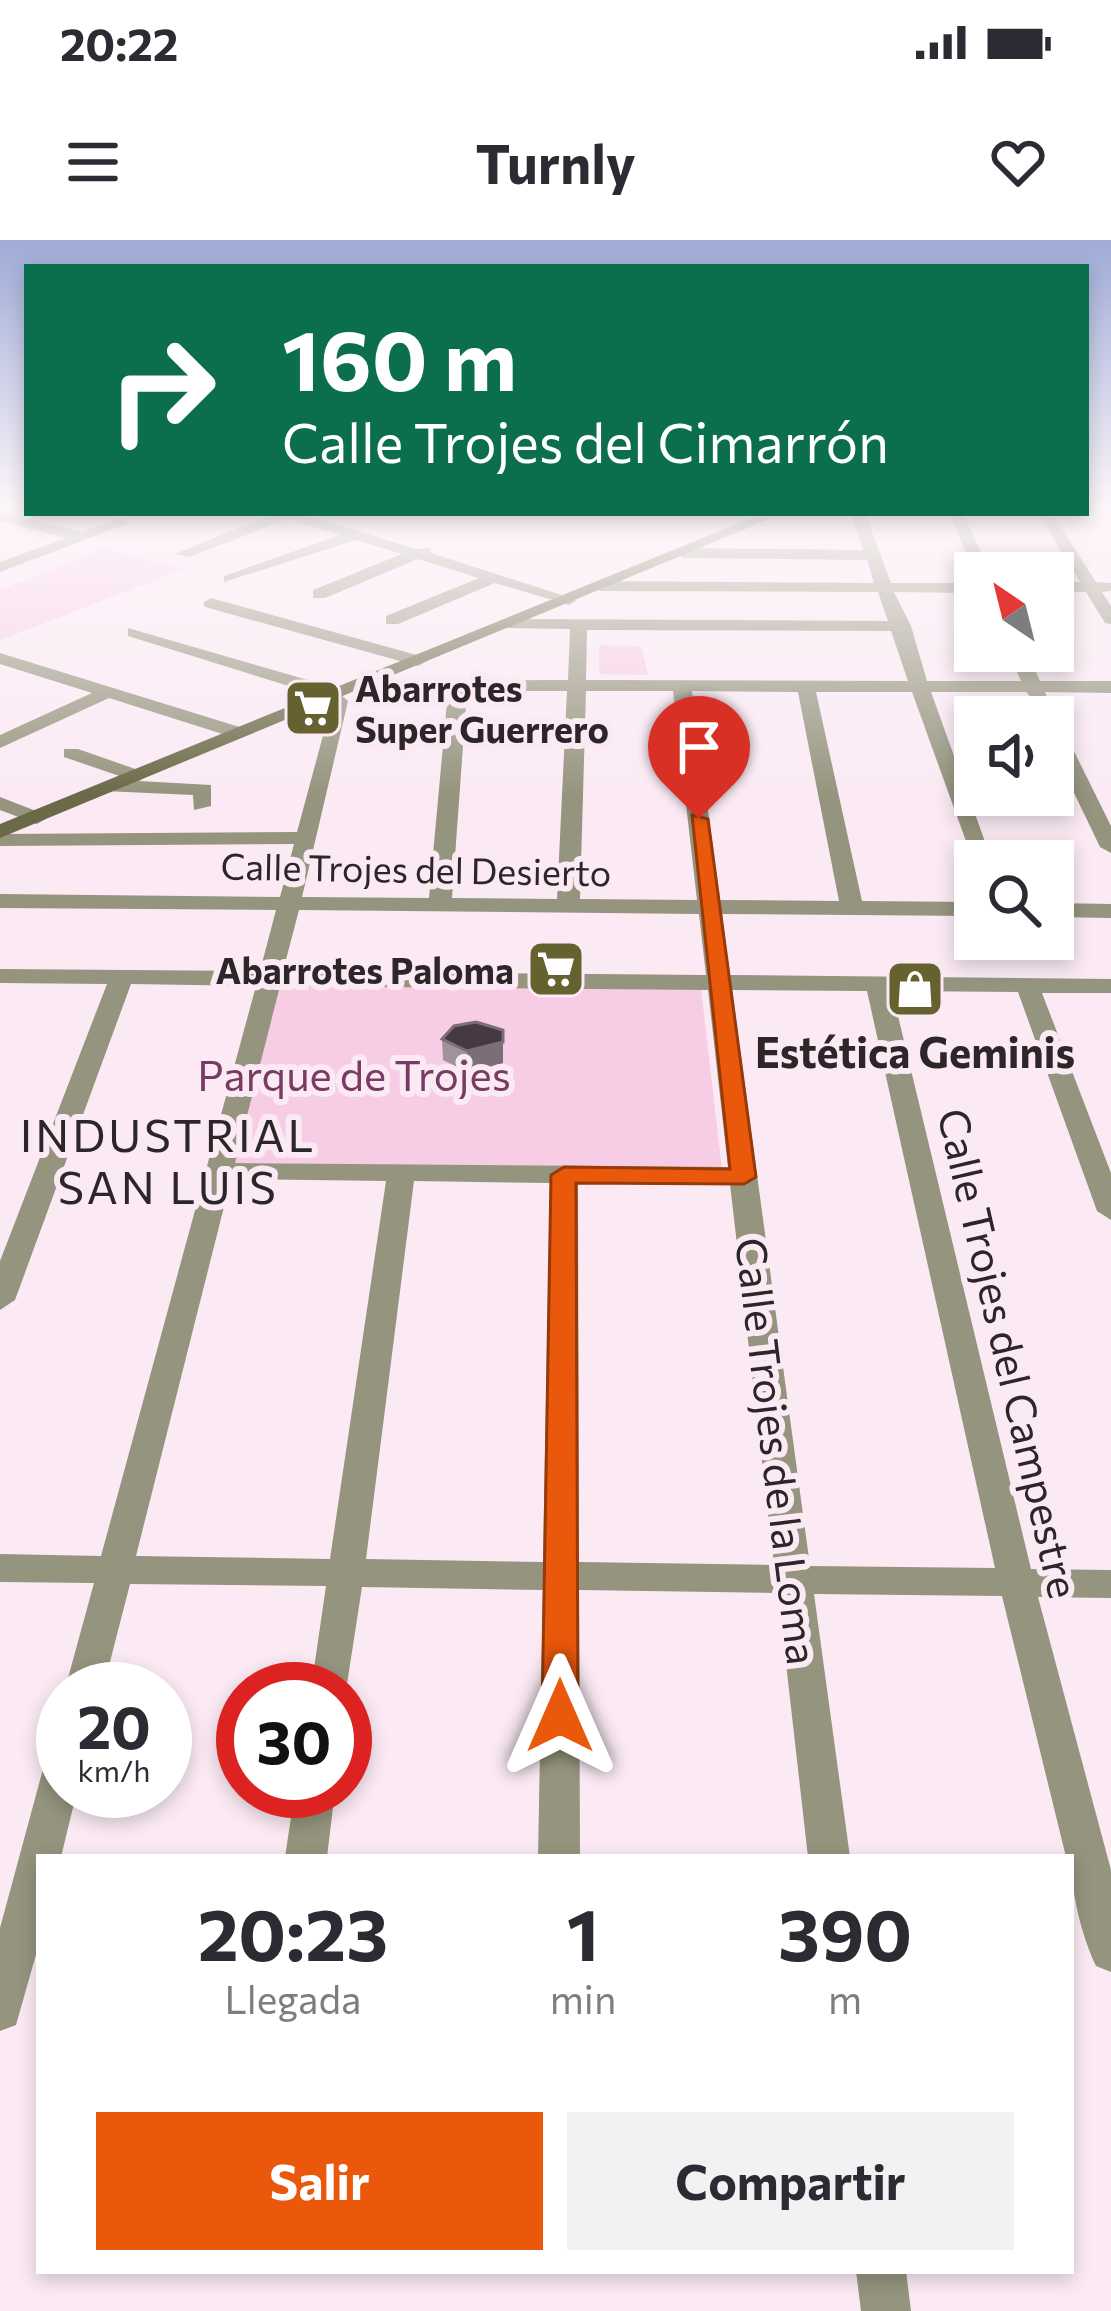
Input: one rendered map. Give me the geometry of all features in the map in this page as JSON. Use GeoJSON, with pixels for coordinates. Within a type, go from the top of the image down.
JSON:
{"type":"FeatureCollection","features":[{"type":"Feature","properties":{"kind":"main road"},"geometry":{"type":"LineString","coordinates":[[0,836],[565,602]]}},
{"type":"Feature","properties":{"kind":"street"},"geometry":{"type":"LineString","coordinates":[[392,620],[436,602]]}},
{"type":"Feature","properties":{"kind":"street"},"geometry":{"type":"LineString","coordinates":[[892,602],[974,840]]}},
{"type":"Feature","properties":{"kind":"street"},"geometry":{"type":"LineString","coordinates":[[418,661],[218,604],[143,635],[346,690],[1111,687]]}},
{"type":"Feature","properties":{"kind":"street"},"geometry":{"type":"LineString","coordinates":[[510,623],[902,626]]}},
{"type":"Feature","properties":{"kind":"street"},"geometry":{"type":"LineString","coordinates":[[568,905],[579,625]]}},
{"type":"Feature","properties":{"kind":"street"},"geometry":{"type":"LineString","coordinates":[[0,658],[239,733]]}},
{"type":"Feature","properties":{"kind":"street"},"geometry":{"type":"LineString","coordinates":[[0,676],[24,666]]}},
{"type":"Feature","properties":{"kind":"street"},"geometry":{"type":"LineString","coordinates":[[1026,672],[1037,696]]}},
{"type":"Feature","properties":{"kind":"street"},"geometry":{"type":"LineString","coordinates":[[440,904],[458,686]]}},
{"type":"Feature","properties":{"kind":"street","name":"Calle Trojes de la Loma"},"geometry":{"type":"LineString","coordinates":[[682,687],[829,1854]]}},
{"type":"Feature","properties":{"kind":"street"},"geometry":{"type":"LineString","coordinates":[[806,687],[852,908]]}},
{"type":"Feature","properties":{"kind":"street"},"geometry":{"type":"LineString","coordinates":[[91,1662],[346,690]]}},
{"type":"Feature","properties":{"kind":"street"},"geometry":{"type":"LineString","coordinates":[[0,742],[108,692]]}},
{"type":"Feature","properties":{"kind":"street"},"geometry":{"type":"LineString","coordinates":[[71,754],[137,776]]}},
{"type":"Feature","properties":{"kind":"street"},"geometry":{"type":"LineString","coordinates":[[1074,772],[1111,847]]}},
{"type":"Feature","properties":{"kind":"street"},"geometry":{"type":"LineString","coordinates":[[112,787],[204,789],[201,806]]}},
{"type":"Feature","properties":{"kind":"street"},"geometry":{"type":"LineString","coordinates":[[0,803],[37,818]]}},
{"type":"Feature","properties":{"kind":"street"},"geometry":{"type":"LineString","coordinates":[[0,836],[308,838]]}},
{"type":"Feature","properties":{"kind":"street","name":"Calle Trojes del Desierto"},"geometry":{"type":"LineString","coordinates":[[0,901],[954,909]]}},
{"type":"Feature","properties":{"kind":"street"},"geometry":{"type":"LineString","coordinates":[[1074,910],[1111,911]]}},
{"type":"Feature","properties":{"kind":"street"},"geometry":{"type":"LineString","coordinates":[[0,976],[1111,986]]}},
{"type":"Feature","properties":{"kind":"street"},"geometry":{"type":"LineString","coordinates":[[0,1300],[122,976]]}},
{"type":"Feature","properties":{"kind":"street","name":"Calle Trojes del Campestre"},"geometry":{"type":"LineString","coordinates":[[878,984],[1017,1584],[1111,1952]]}},
{"type":"Feature","properties":{"kind":"street"},"geometry":{"type":"LineString","coordinates":[[1027,985],[1111,1211]]}},
{"type":"Feature","properties":{"kind":"street"},"geometry":{"type":"LineString","coordinates":[[220,1171],[744,1177]]}},
{"type":"Feature","properties":{"kind":"street"},"geometry":{"type":"LineString","coordinates":[[334,1662],[401,1173]]}},
{"type":"Feature","properties":{"kind":"street"},"geometry":{"type":"LineString","coordinates":[[559,1854],[564,1175]]}},
{"type":"Feature","properties":{"kind":"street"},"geometry":{"type":"LineString","coordinates":[[0,1568],[1111,1584]]}},
{"type":"Feature","properties":{"kind":"street"},"geometry":{"type":"LineString","coordinates":[[40,1854],[50,1818]]}},
{"type":"Feature","properties":{"kind":"street"},"geometry":{"type":"LineString","coordinates":[[306,1854],[311,1818]]}},
{"type":"Feature","properties":{"kind":"street"},"geometry":{"type":"LineString","coordinates":[[0,2010],[36,1871]]}},
{"type":"Feature","properties":{"kind":"street"},"geometry":{"type":"LineString","coordinates":[[881,2274],[886,2311]]}},
{"type":"Feature","properties":{"kind":"green space"},"geometry":{"type":"Polygon","coordinates":[[[0,602],[99,602],[0,640],[0,602]]]}},
{"type":"Feature","properties":{"kind":"green space"},"geometry":{"type":"Polygon","coordinates":[[[599,645],[641,646],[648,675],[599,674],[599,645]]]}},
{"type":"Feature","properties":{"kind":"green space","name":"Parque de Trojes"},"geometry":{"type":"Polygon","coordinates":[[[280,983],[701,988],[722,1170],[233,1163],[280,983]]]}},
{"type":"Feature","properties":{"kind":"building"},"geometry":{"type":"Polygon","coordinates":[[[476,1022],[503,1030],[503,1042],[467,1051],[442,1039],[454,1026],[476,1022]]]}},
{"type":"Feature","properties":{"kind":"place","name":"Abarrotes Super Guerrero"},"geometry":{"type":"Point","coordinates":[313,708]}},
{"type":"Feature","properties":{"kind":"place","name":"Abarrotes Paloma"},"geometry":{"type":"Point","coordinates":[556,969]}},
{"type":"Feature","properties":{"kind":"place","name":"Estética Geminis"},"geometry":{"type":"Point","coordinates":[915,989]}},
{"type":"Feature","properties":{"kind":"district","name":"INDUSTRIAL SAN LUIS"},"geometry":{"type":"Point","coordinates":[168,1159]}},
{"type":"Feature","properties":{"kind":"route"},"geometry":{"type":"LineString","coordinates":[[560,1716],[564,1175],[744,1177],[699,819]]}}]}
